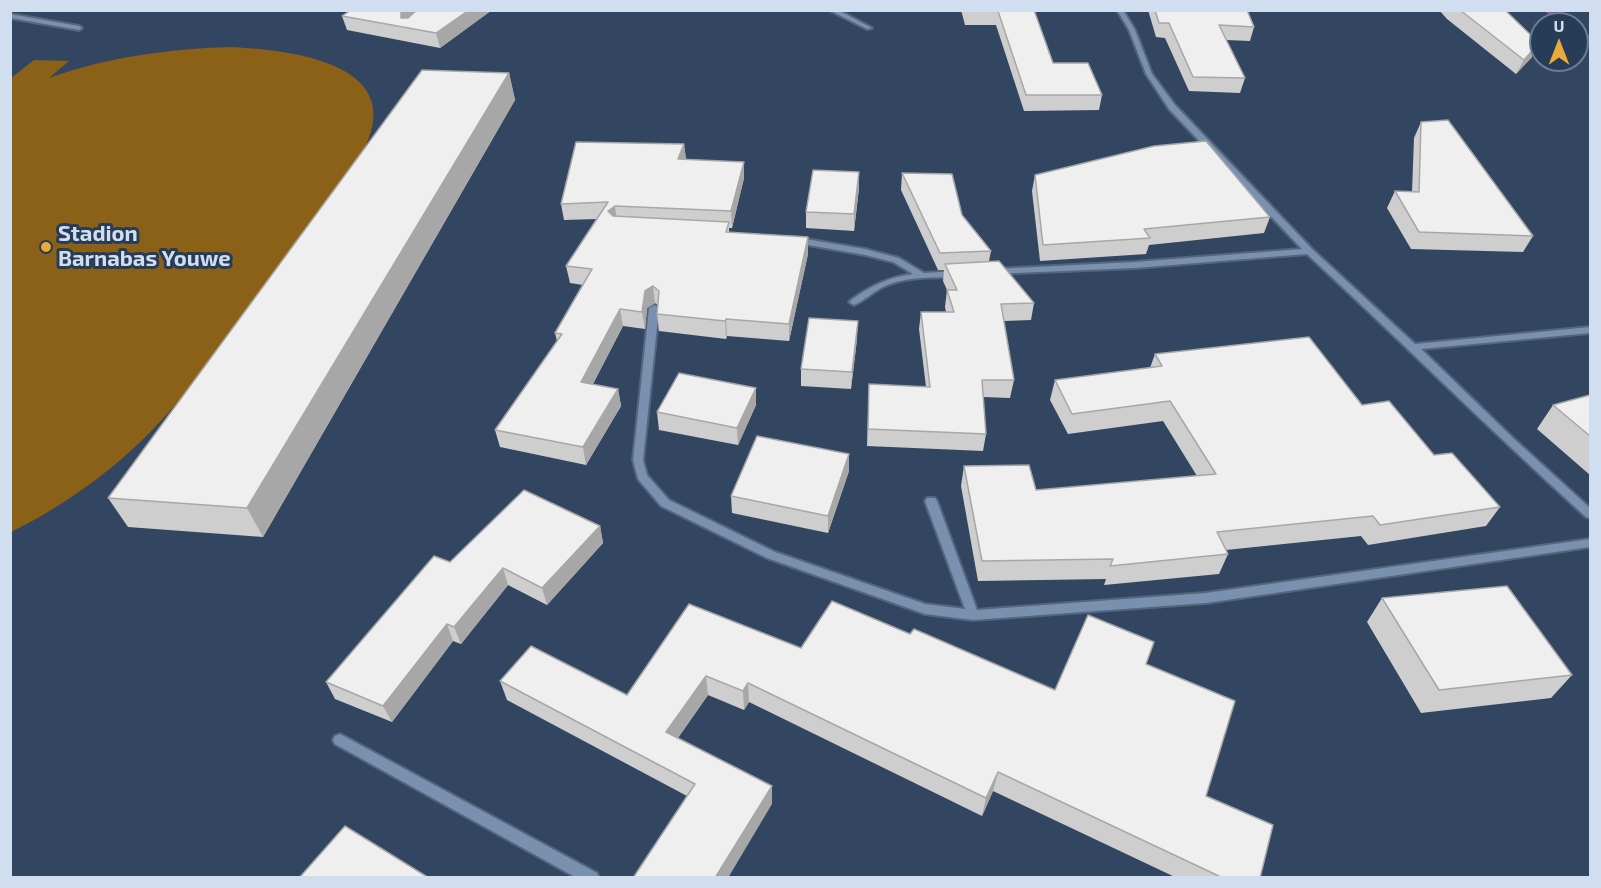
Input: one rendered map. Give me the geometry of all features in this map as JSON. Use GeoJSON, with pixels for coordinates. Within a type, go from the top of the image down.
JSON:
{"type":"FeatureCollection","features":[{"type":"Feature","properties":{"kind":"street"},"geometry":{"type":"LineString","coordinates":[[832,10],[869,28]]}},
{"type":"Feature","properties":{"kind":"street"},"geometry":{"type":"LineString","coordinates":[[1120,10],[1132,30],[1149,74],[1172,107],[1309,251],[1413,347],[1509,441],[1590,514]]}},
{"type":"Feature","properties":{"kind":"street"},"geometry":{"type":"LineString","coordinates":[[10,16],[79,28]]}},
{"type":"Feature","properties":{"kind":"street"},"geometry":{"type":"LineString","coordinates":[[786,239],[886,257],[896,260],[923,276]]}},
{"type":"Feature","properties":{"kind":"street"},"geometry":{"type":"LineString","coordinates":[[982,273],[1135,265],[1309,251]]}},
{"type":"Feature","properties":{"kind":"street"},"geometry":{"type":"LineString","coordinates":[[854,302],[873,287],[890,279],[970,273]]}},
{"type":"Feature","properties":{"kind":"street"},"geometry":{"type":"LineString","coordinates":[[654,308],[638,460],[642,476],[665,503],[771,555],[925,609],[973,615],[1206,598],[1590,543]]}},
{"type":"Feature","properties":{"kind":"street"},"geometry":{"type":"LineString","coordinates":[[1413,347],[1590,330]]}},
{"type":"Feature","properties":{"kind":"street"},"geometry":{"type":"LineString","coordinates":[[931,501],[973,615]]}},
{"type":"Feature","properties":{"kind":"street"},"geometry":{"type":"LineString","coordinates":[[340,740],[592,878]]}},
{"type":"Feature","properties":{"kind":"shaded area"},"geometry":{"type":"Polygon","coordinates":[[[230,47],[285,52],[313,59],[339,68],[359,82],[371,101],[373,126],[360,157],[180,399],[162,419],[123,457],[81,491],[11,532],[11,78],[34,60],[69,61],[49,78],[138,55],[230,47]]]}},
{"type":"Feature","properties":{"kind":"building"},"geometry":{"type":"Polygon","coordinates":[[[351,10],[403,10],[401,18],[408,18],[417,10],[469,10],[436,33],[342,16],[351,10]]]}},
{"type":"Feature","properties":{"kind":"building"},"geometry":{"type":"Polygon","coordinates":[[[966,10],[1034,10],[1053,63],[1088,63],[1102,95],[1026,95],[998,11],[966,10]]]}},
{"type":"Feature","properties":{"kind":"building"},"geometry":{"type":"Polygon","coordinates":[[[1155,10],[1247,10],[1254,27],[1219,25],[1245,78],[1193,77],[1169,23],[1159,23],[1155,10]]]}},
{"type":"Feature","properties":{"kind":"building"},"geometry":{"type":"Polygon","coordinates":[[[1460,10],[1505,10],[1529,33],[1529,54],[1524,60],[1460,10]]]}},
{"type":"Feature","properties":{"kind":"building"},"geometry":{"type":"Polygon","coordinates":[[[422,70],[509,73],[247,508],[108,498],[422,70]]]}},
{"type":"Feature","properties":{"kind":"building"},"geometry":{"type":"Polygon","coordinates":[[[1448,120],[1533,236],[1419,232],[1395,191],[1419,192],[1421,122],[1448,120]]]}},
{"type":"Feature","properties":{"kind":"building"},"geometry":{"type":"Polygon","coordinates":[[[1206,141],[1270,217],[1144,229],[1150,238],[1043,245],[1035,175],[1154,146],[1206,141]]]}},
{"type":"Feature","properties":{"kind":"building"},"geometry":{"type":"Polygon","coordinates":[[[576,142],[684,144],[678,159],[744,162],[731,211],[615,206],[608,211],[613,216],[729,222],[726,232],[808,237],[789,324],[726,319],[725,321],[657,314],[659,291],[653,286],[645,291],[642,312],[620,309],[581,382],[618,389],[583,447],[495,430],[562,334],[555,333],[592,269],[566,266],[608,202],[561,204],[576,142]]]}},
{"type":"Feature","properties":{"kind":"building"},"geometry":{"type":"Polygon","coordinates":[[[813,170],[859,172],[854,214],[806,212],[813,170]]]}},
{"type":"Feature","properties":{"kind":"building"},"geometry":{"type":"Polygon","coordinates":[[[902,173],[952,174],[962,215],[991,251],[940,253],[902,173]]]}},
{"type":"Feature","properties":{"kind":"building"},"geometry":{"type":"Polygon","coordinates":[[[999,261],[1034,303],[1001,304],[1014,380],[982,380],[986,434],[868,429],[869,384],[930,387],[921,312],[954,312],[947,290],[957,290],[945,264],[999,261]]]}},
{"type":"Feature","properties":{"kind":"building"},"geometry":{"type":"Polygon","coordinates":[[[809,318],[858,321],[852,372],[801,369],[809,318]]]}},
{"type":"Feature","properties":{"kind":"building"},"geometry":{"type":"Polygon","coordinates":[[[1309,337],[1362,405],[1389,401],[1434,455],[1452,453],[1500,507],[1380,525],[1373,516],[1217,532],[1228,554],[1110,566],[1113,559],[982,561],[964,466],[1029,465],[1036,490],[1216,474],[1170,401],[1072,414],[1055,380],[1162,366],[1155,354],[1309,337]]]}},
{"type":"Feature","properties":{"kind":"building"},"geometry":{"type":"Polygon","coordinates":[[[679,373],[756,388],[737,428],[657,412],[679,373]]]}},
{"type":"Feature","properties":{"kind":"building"},"geometry":{"type":"Polygon","coordinates":[[[1590,395],[1590,436],[1553,405],[1590,395]]]}},
{"type":"Feature","properties":{"kind":"building"},"geometry":{"type":"Polygon","coordinates":[[[757,436],[849,454],[828,516],[731,496],[757,436]]]}},
{"type":"Feature","properties":{"kind":"building"},"geometry":{"type":"Polygon","coordinates":[[[524,490],[600,526],[542,588],[503,568],[454,627],[447,624],[383,706],[326,682],[434,556],[450,562],[524,490]]]}},
{"type":"Feature","properties":{"kind":"building"},"geometry":{"type":"Polygon","coordinates":[[[1507,586],[1572,675],[1439,690],[1382,598],[1507,586]]]}},
{"type":"Feature","properties":{"kind":"building"},"geometry":{"type":"Polygon","coordinates":[[[832,601],[910,634],[914,629],[1055,690],[1088,615],[1154,642],[1146,664],[1235,701],[1206,796],[1273,825],[1260,878],[1223,878],[998,772],[986,798],[748,683],[743,691],[706,676],[666,732],[772,786],[715,878],[633,878],[695,784],[500,681],[531,646],[627,695],[689,604],[801,648],[832,601]]]}},
{"type":"Feature","properties":{"kind":"building"},"geometry":{"type":"Polygon","coordinates":[[[345,826],[429,878],[299,878],[345,826]]]}},
{"type":"Feature","properties":{"kind":"place","name":"Stadion Barnabas Youwe"},"geometry":{"type":"Point","coordinates":[46,247]}}]}
